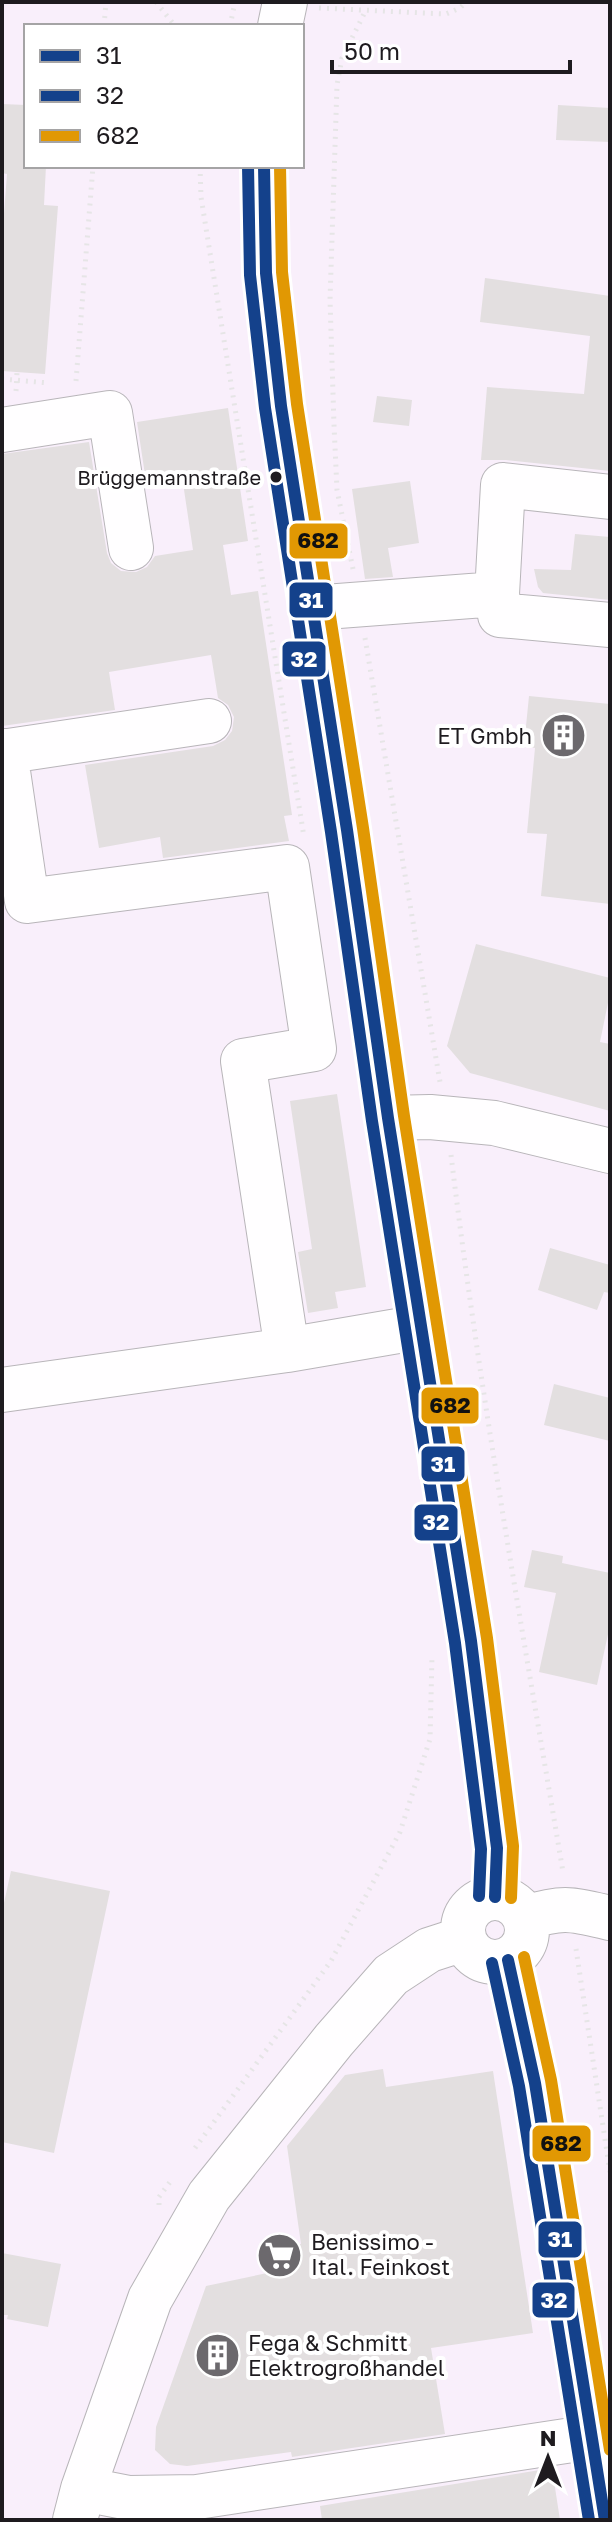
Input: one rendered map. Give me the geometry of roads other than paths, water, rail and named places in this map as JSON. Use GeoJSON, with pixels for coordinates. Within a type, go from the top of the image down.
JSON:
{"type":"FeatureCollection","features":[{"type":"Feature","properties":{"kind":"street"},"geometry":{"type":"LineString","coordinates":[[264,168],[266,273],[281,406],[388,1118],[471,1641],[497,1848],[510,1908],[527,1938],[516,1955],[497,1963],[476,1957],[463,1939],[462,1929],[469,1911],[485,1899],[510,1908],[569,1908],[610,1918]]}},
{"type":"Feature","properties":{"kind":"street"},"geometry":{"type":"LineString","coordinates":[[2,430],[110,413],[131,548]]}},
{"type":"Feature","properties":{"kind":"street"},"geometry":{"type":"LineString","coordinates":[[610,497],[503,485],[497,594],[500,615],[610,625]]}},
{"type":"Feature","properties":{"kind":"street"},"geometry":{"type":"LineString","coordinates":[[312,608],[497,594]]}},
{"type":"Feature","properties":{"kind":"street"},"geometry":{"type":"LineString","coordinates":[[209,721],[4,752],[27,901],[287,867],[314,1049],[243,1061],[287,1350]]}},
{"type":"Feature","properties":{"kind":"street"},"geometry":{"type":"LineString","coordinates":[[388,1118],[438,1117],[494,1123],[610,1151]]}},
{"type":"Feature","properties":{"kind":"street"},"geometry":{"type":"LineString","coordinates":[[2,1390],[287,1350],[421,1327]]}},
{"type":"Feature","properties":{"kind":"street"},"geometry":{"type":"LineString","coordinates":[[463,1939],[429,1950],[391,1975],[334,2040],[209,2196],[150,2299],[79,2504],[129,2498],[197,2497],[592,2437]]}},
{"type":"Feature","properties":{"kind":"street"},"geometry":{"type":"LineString","coordinates":[[508,1960],[535,2083],[605,2520]]}},
{"type":"Feature","properties":{"kind":"place","name":"Brüggemannstraße"},"geometry":{"type":"Point","coordinates":[276,477]}},
{"type":"Feature","properties":{"kind":"place","name":"ET Gmbh"},"geometry":{"type":"Point","coordinates":[563,736]}},
{"type":"Feature","properties":{"kind":"place","name":"Benissimo - Ital. Feinkost"},"geometry":{"type":"Point","coordinates":[280,2255]}},
{"type":"Feature","properties":{"kind":"place","name":"Fega & Schmitt Elektrogroßhandel"},"geometry":{"type":"Point","coordinates":[217,2356]}}]}
